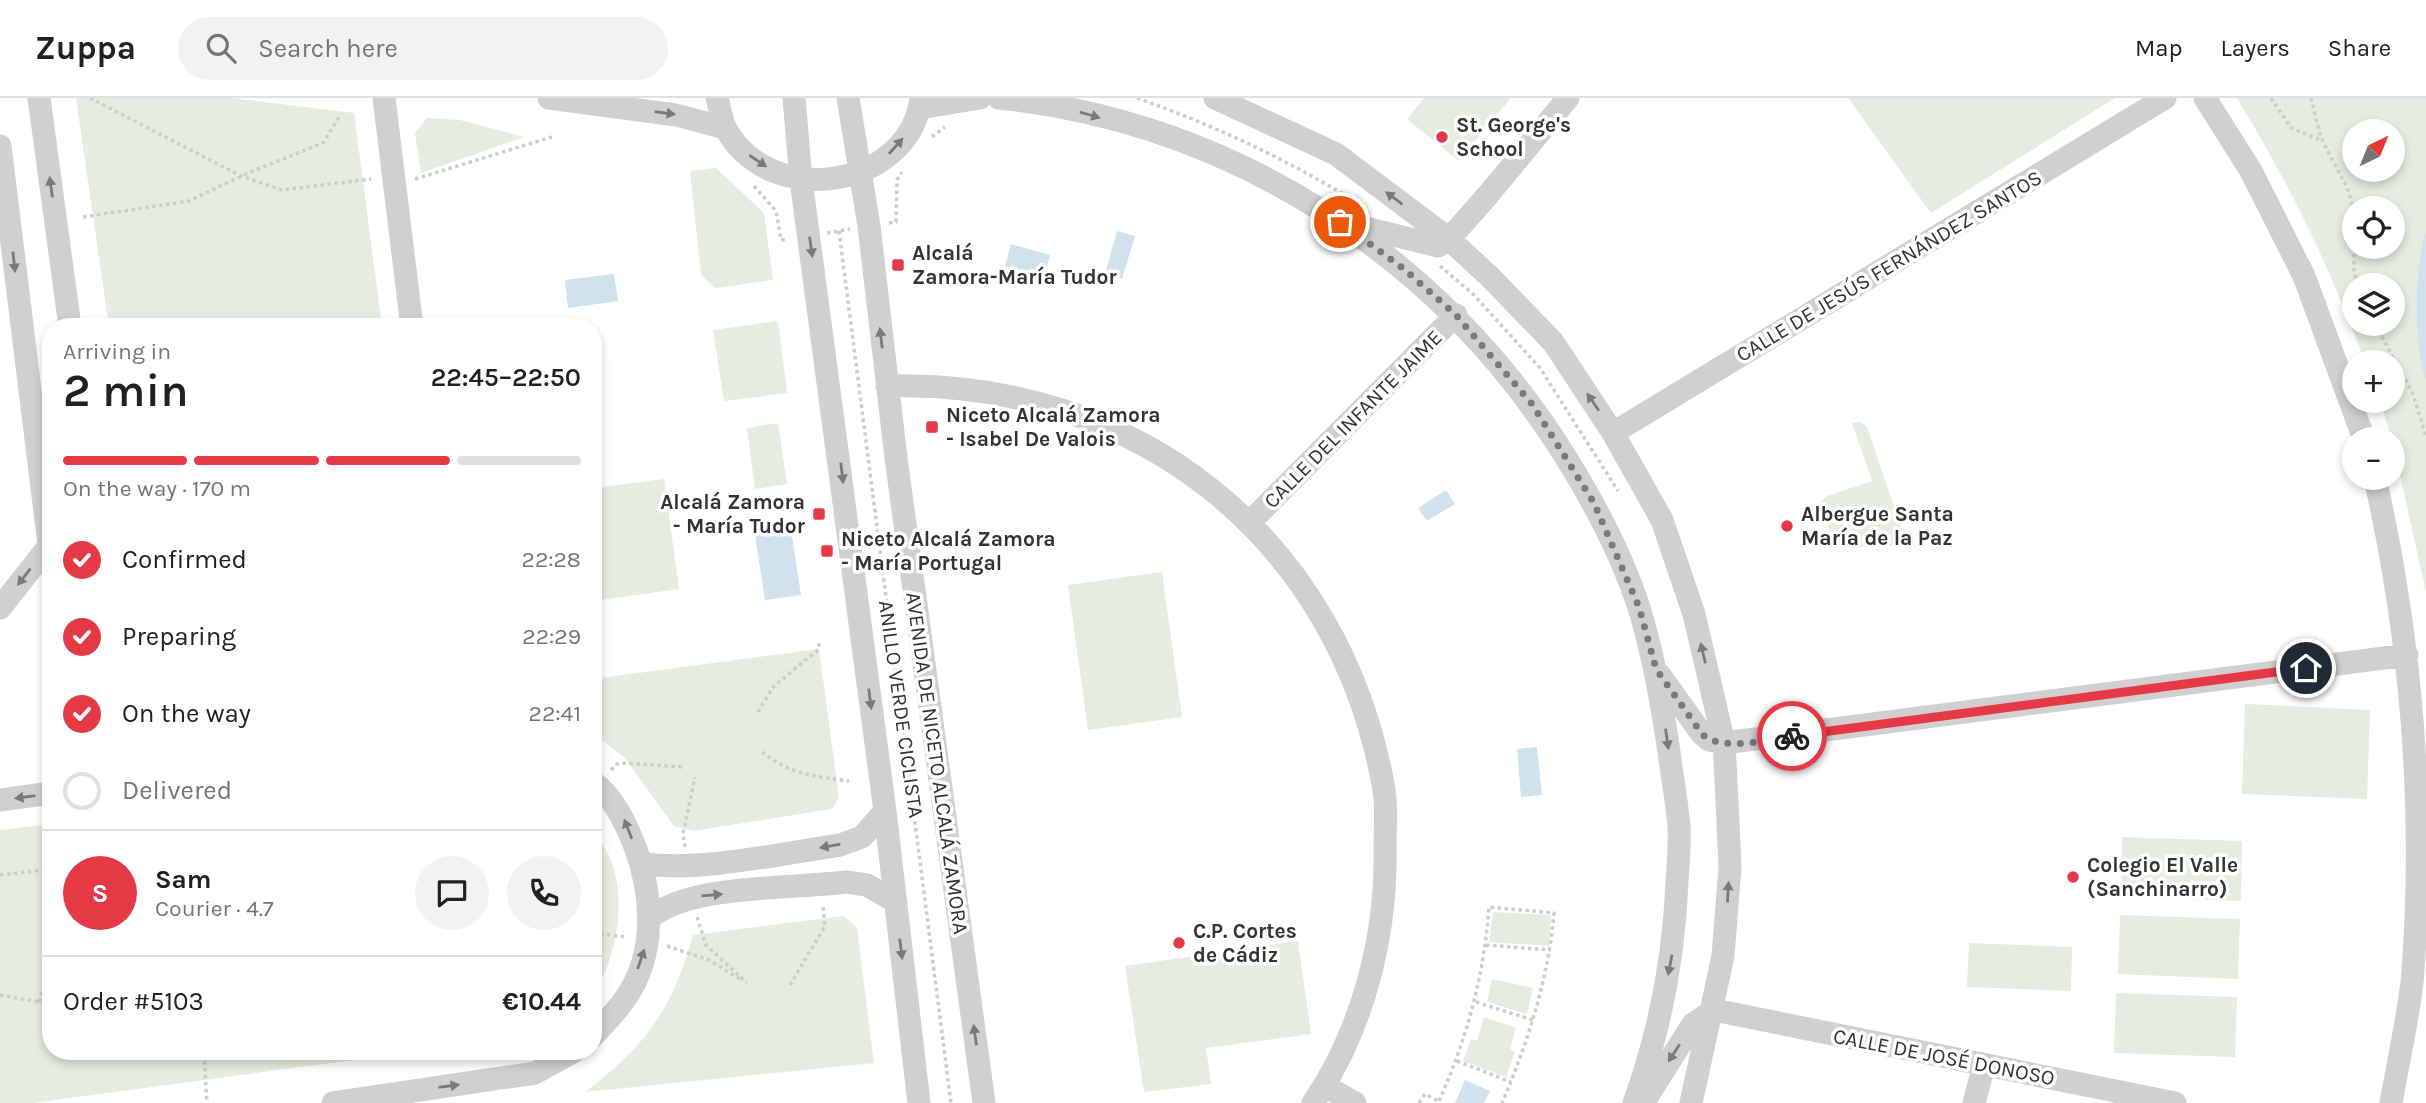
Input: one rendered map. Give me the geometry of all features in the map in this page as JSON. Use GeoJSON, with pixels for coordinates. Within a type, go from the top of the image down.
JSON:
{"type":"FeatureCollection","features":[{"type":"Feature","properties":{"kind":"street"},"geometry":{"type":"LineString","coordinates":[[39,98],[69,318]]}},
{"type":"Feature","properties":{"kind":"street"},"geometry":{"type":"LineString","coordinates":[[384,98],[411,318]]}},
{"type":"Feature","properties":{"kind":"street"},"geometry":{"type":"LineString","coordinates":[[549,98],[676,115],[725,128]]}},
{"type":"Feature","properties":{"kind":"street"},"geometry":{"type":"LineString","coordinates":[[717,98],[725,128],[750,157],[775,172],[801,180],[832,180],[861,172],[881,161],[899,145],[920,103],[980,98]]}},
{"type":"Feature","properties":{"kind":"street"},"geometry":{"type":"LineString","coordinates":[[794,98],[801,180],[885,811],[919,1103]]}},
{"type":"Feature","properties":{"kind":"street","name":"AVENIDA DE NICETO ALCALÁ ZAMORA"},"geometry":{"type":"LineString","coordinates":[[848,98],[861,172],[887,386],[984,1103]]}},
{"type":"Feature","properties":{"kind":"street"},"geometry":{"type":"LineString","coordinates":[[999,98],[1050,103],[1175,139],[1289,189],[1404,269],[1456,315],[1532,404],[1594,503],[1639,607],[1656,669],[1679,829],[1674,942],[1653,1052],[1634,1103]]}},
{"type":"Feature","properties":{"kind":"street"},"geometry":{"type":"LineString","coordinates":[[1215,98],[1336,154],[1448,239],[1553,342],[1613,433],[1661,520],[1694,614],[1724,743],[1730,867],[1723,956],[1714,1010],[1691,1103]]}},
{"type":"Feature","properties":{"kind":"street"},"geometry":{"type":"LineString","coordinates":[[1340,222],[1426,246],[1438,246],[1448,239],[1568,98]]}},
{"type":"Feature","properties":{"kind":"street","name":"CALLE DE JESÚS FERNÁNDEZ SANTOS"},"geometry":{"type":"LineString","coordinates":[[1613,433],[2165,98]]}},
{"type":"Feature","properties":{"kind":"street"},"geometry":{"type":"LineString","coordinates":[[2205,98],[2251,171],[2304,276],[2360,427]]}},
{"type":"Feature","properties":{"kind":"street"},"geometry":{"type":"LineString","coordinates":[[0,146],[3,200],[42,490]]}},
{"type":"Feature","properties":{"kind":"street","name":"CALLE DEL INFANTE JAIME"},"geometry":{"type":"LineString","coordinates":[[1250,522],[1456,315]]}},
{"type":"Feature","properties":{"kind":"street"},"geometry":{"type":"LineString","coordinates":[[0,317],[23,338]]}},
{"type":"Feature","properties":{"kind":"street"},"geometry":{"type":"LineString","coordinates":[[887,386],[934,385],[1019,398],[1083,416],[1143,443],[1199,479],[1250,522],[1314,601],[1359,692],[1384,791],[1386,893],[1366,993],[1319,1094],[1355,1103]]}},
{"type":"Feature","properties":{"kind":"street"},"geometry":{"type":"LineString","coordinates":[[2378,490],[2394,564],[2407,655],[2420,789],[2412,983],[2391,1103]]}},
{"type":"Feature","properties":{"kind":"street"},"geometry":{"type":"LineString","coordinates":[[0,608],[42,563]]}},
{"type":"Feature","properties":{"kind":"street"},"geometry":{"type":"LineString","coordinates":[[1656,669],[1702,734],[1709,740],[1724,743],[2407,655]]}},
{"type":"Feature","properties":{"kind":"street"},"geometry":{"type":"LineString","coordinates":[[602,776],[623,817],[641,863],[648,929]]}},
{"type":"Feature","properties":{"kind":"street"},"geometry":{"type":"LineString","coordinates":[[0,800],[42,794]]}},
{"type":"Feature","properties":{"kind":"street"},"geometry":{"type":"LineString","coordinates":[[641,863],[659,867],[688,865],[839,845],[862,837],[885,811]]}},
{"type":"Feature","properties":{"kind":"street"},"geometry":{"type":"LineString","coordinates":[[602,1026],[626,998],[648,929],[664,906],[693,897],[846,882],[867,885],[896,902]]}},
{"type":"Feature","properties":{"kind":"street"},"geometry":{"type":"LineString","coordinates":[[1644,1103],[1693,1024],[1714,1010]]}},
{"type":"Feature","properties":{"kind":"street","name":"CALLE DE JOSÉ DONOSO"},"geometry":{"type":"LineString","coordinates":[[1714,1010],[2175,1103]]}},
{"type":"Feature","properties":{"kind":"street"},"geometry":{"type":"LineString","coordinates":[[333,1103],[535,1073],[559,1060]]}},
{"type":"Feature","properties":{"kind":"street"},"geometry":{"type":"LineString","coordinates":[[1974,1103],[1984,1065]]}},
{"type":"Feature","properties":{"kind":"path"},"geometry":{"type":"LineString","coordinates":[[90,98],[241,176],[282,190],[371,178]]}},
{"type":"Feature","properties":{"kind":"path"},"geometry":{"type":"LineString","coordinates":[[2271,98],[2291,128],[2323,141]]}},
{"type":"Feature","properties":{"kind":"path"},"geometry":{"type":"LineString","coordinates":[[2311,98],[2323,141],[2340,169],[2351,196]]}},
{"type":"Feature","properties":{"kind":"path"},"geometry":{"type":"LineString","coordinates":[[83,217],[189,201],[241,176],[323,143],[341,114]]}},
{"type":"Feature","properties":{"kind":"path"},"geometry":{"type":"LineString","coordinates":[[931,138],[950,123]]}},
{"type":"Feature","properties":{"kind":"path"},"geometry":{"type":"LineString","coordinates":[[413,179],[555,136]]}},
{"type":"Feature","properties":{"kind":"path"},"geometry":{"type":"LineString","coordinates":[[896,222],[897,180],[909,163]]}},
{"type":"Feature","properties":{"kind":"path"},"geometry":{"type":"LineString","coordinates":[[830,233],[852,229]]}},
{"type":"Feature","properties":{"kind":"path","name":"ANILLO VERDE CICLISTA"},"geometry":{"type":"LineString","coordinates":[[838,232],[951,1103]]}},
{"type":"Feature","properties":{"kind":"path"},"geometry":{"type":"LineString","coordinates":[[2382,336],[2413,394],[2426,436]]}},
{"type":"Feature","properties":{"kind":"path"},"geometry":{"type":"LineString","coordinates":[[758,712],[773,687],[819,649],[819,643]]}},
{"type":"Feature","properties":{"kind":"path"},"geometry":{"type":"LineString","coordinates":[[762,752],[778,765],[803,776],[849,781]]}},
{"type":"Feature","properties":{"kind":"path"},"geometry":{"type":"LineString","coordinates":[[602,776],[617,764],[682,767]]}},
{"type":"Feature","properties":{"kind":"path"},"geometry":{"type":"LineString","coordinates":[[0,875],[42,870]]}},
{"type":"Feature","properties":{"kind":"path"},"geometry":{"type":"LineString","coordinates":[[790,985],[825,926],[822,904]]}},
{"type":"Feature","properties":{"kind":"path"},"geometry":{"type":"LineString","coordinates":[[1419,1103],[1425,1094],[1438,1102],[1457,1060],[1476,1002],[1486,946],[1489,908],[1554,913],[1551,950],[1534,1020],[1502,1103]]}},
{"type":"Feature","properties":{"kind":"path"},"geometry":{"type":"LineString","coordinates":[[602,932],[648,929],[747,983]]}},
{"type":"Feature","properties":{"kind":"path"},"geometry":{"type":"LineString","coordinates":[[1486,946],[1551,950]]}},
{"type":"Feature","properties":{"kind":"path"},"geometry":{"type":"LineString","coordinates":[[0,995],[40,1002],[42,995]]}},
{"type":"Feature","properties":{"kind":"path"},"geometry":{"type":"LineString","coordinates":[[1476,1002],[1534,1020]]}},
{"type":"Feature","properties":{"kind":"path"},"geometry":{"type":"LineString","coordinates":[[204,1060],[207,1103]]}},
{"type":"Feature","properties":{"kind":"path"},"geometry":{"type":"LineString","coordinates":[[1457,1060],[1511,1082]]}},
{"type":"Feature","properties":{"kind":"shaded area"},"geometry":{"type":"Polygon","coordinates":[[[76,98],[231,98],[354,113],[381,318],[108,318],[76,98]]]}},
{"type":"Feature","properties":{"kind":"shaded area"},"geometry":{"type":"Polygon","coordinates":[[[1424,98],[1511,98],[1459,161],[1407,119],[1424,98]]]}},
{"type":"Feature","properties":{"kind":"shaded area"},"geometry":{"type":"Polygon","coordinates":[[[1848,98],[2115,98],[1931,213],[1848,98]]]}},
{"type":"Feature","properties":{"kind":"shaded area"},"geometry":{"type":"Polygon","coordinates":[[[2237,98],[2426,98],[2426,592],[2403,490],[2405,427],[2388,427],[2384,413],[2405,413],[2405,350],[2360,350],[2355,336],[2405,336],[2405,273],[2342,273],[2342,303],[2292,195],[2237,98]]]}},
{"type":"Feature","properties":{"kind":"shaded area"},"geometry":{"type":"Polygon","coordinates":[[[427,118],[460,120],[524,137],[421,173],[415,133],[427,118]]]}},
{"type":"Feature","properties":{"kind":"shaded area"},"geometry":{"type":"Polygon","coordinates":[[[716,168],[764,213],[773,280],[715,288],[701,275],[690,171],[716,168]]]}},
{"type":"Feature","properties":{"kind":"shaded area"},"geometry":{"type":"Polygon","coordinates":[[[778,321],[787,393],[724,401],[713,330],[778,321]]]}},
{"type":"Feature","properties":{"kind":"shaded area"},"geometry":{"type":"Polygon","coordinates":[[[1860,422],[1867,427],[1907,545],[1837,548],[1819,504],[1827,496],[1872,481],[1852,423],[1860,422]]]}},
{"type":"Feature","properties":{"kind":"shaded area"},"geometry":{"type":"Polygon","coordinates":[[[778,423],[787,484],[755,489],[747,428],[778,423]]]}},
{"type":"Feature","properties":{"kind":"shaded area"},"geometry":{"type":"Polygon","coordinates":[[[664,479],[679,589],[602,600],[602,487],[664,479]]]}},
{"type":"Feature","properties":{"kind":"shaded area"},"geometry":{"type":"Polygon","coordinates":[[[1162,572],[1182,717],[1088,730],[1068,585],[1162,572]]]}},
{"type":"Feature","properties":{"kind":"shaded area"},"geometry":{"type":"Polygon","coordinates":[[[819,649],[839,798],[832,809],[693,831],[674,826],[625,758],[602,740],[602,678],[819,649]]]}},
{"type":"Feature","properties":{"kind":"shaded area"},"geometry":{"type":"Polygon","coordinates":[[[2245,704],[2370,710],[2367,799],[2242,794],[2245,704]]]}},
{"type":"Feature","properties":{"kind":"shaded area"},"geometry":{"type":"Polygon","coordinates":[[[42,825],[42,1060],[353,1060],[33,1103],[0,1103],[0,830],[42,825]]]}},
{"type":"Feature","properties":{"kind":"shaded area"},"geometry":{"type":"Polygon","coordinates":[[[2122,837],[2242,841],[2241,901],[2121,897],[2122,837]]]}},
{"type":"Feature","properties":{"kind":"shaded area"},"geometry":{"type":"Polygon","coordinates":[[[602,844],[614,869],[618,890],[616,935],[602,979],[602,844]]]}},
{"type":"Feature","properties":{"kind":"shaded area"},"geometry":{"type":"Polygon","coordinates":[[[1493,912],[1551,915],[1549,946],[1489,942],[1493,912]]]}},
{"type":"Feature","properties":{"kind":"shaded area"},"geometry":{"type":"Polygon","coordinates":[[[2120,915],[2240,919],[2238,979],[2118,974],[2120,915]]]}},
{"type":"Feature","properties":{"kind":"shaded area"},"geometry":{"type":"Polygon","coordinates":[[[844,916],[857,928],[874,1063],[585,1092],[625,1058],[654,1024],[676,984],[693,935],[844,916]]]}},
{"type":"Feature","properties":{"kind":"shaded area"},"geometry":{"type":"Polygon","coordinates":[[[1298,941],[1311,1034],[1206,1048],[1211,1084],[1144,1092],[1125,966],[1298,941]]]}},
{"type":"Feature","properties":{"kind":"shaded area"},"geometry":{"type":"Polygon","coordinates":[[[1969,943],[2072,947],[2071,991],[1967,987],[1969,943]]]}},
{"type":"Feature","properties":{"kind":"shaded area"},"geometry":{"type":"Polygon","coordinates":[[[1492,979],[1533,988],[1527,1014],[1487,1002],[1492,979]]]}},
{"type":"Feature","properties":{"kind":"shaded area"},"geometry":{"type":"Polygon","coordinates":[[[2116,993],[2237,997],[2235,1057],[2114,1053],[2116,993]]]}},
{"type":"Feature","properties":{"kind":"shaded area"},"geometry":{"type":"Polygon","coordinates":[[[1484,1017],[1516,1028],[1510,1049],[1515,1052],[1506,1077],[1463,1061],[1471,1039],[1477,1041],[1484,1017]]]}},
{"type":"Feature","properties":{"kind":"water"},"geometry":{"type":"Polygon","coordinates":[[[1117,231],[1135,236],[1122,279],[1105,274],[1117,231]]]}},
{"type":"Feature","properties":{"kind":"water"},"geometry":{"type":"Polygon","coordinates":[[[2426,232],[2426,379],[2419,348],[2417,306],[2419,264],[2426,232]]]}},
{"type":"Feature","properties":{"kind":"water"},"geometry":{"type":"Polygon","coordinates":[[[1011,244],[1050,255],[1044,277],[1005,266],[1011,244]]]}},
{"type":"Feature","properties":{"kind":"water"},"geometry":{"type":"Polygon","coordinates":[[[614,274],[618,301],[568,308],[565,280],[614,274]]]}},
{"type":"Feature","properties":{"kind":"water"},"geometry":{"type":"Polygon","coordinates":[[[1446,490],[1455,504],[1427,521],[1418,508],[1446,490]]]}},
{"type":"Feature","properties":{"kind":"water"},"geometry":{"type":"Polygon","coordinates":[[[791,530],[801,595],[765,600],[755,535],[791,530]]]}},
{"type":"Feature","properties":{"kind":"water"},"geometry":{"type":"Polygon","coordinates":[[[1537,747],[1542,795],[1521,797],[1517,749],[1537,747]]]}},
{"type":"Feature","properties":{"kind":"water"},"geometry":{"type":"Polygon","coordinates":[[[1465,1080],[1490,1091],[1484,1103],[1455,1103],[1465,1080]]]}},
{"type":"Feature","properties":{"kind":"way so far"},"geometry":{"type":"LineString","coordinates":[[1340,222],[1404,269],[1456,315],[1532,404],[1594,503],[1639,607],[1656,669],[1702,734],[1709,740],[1724,743],[1792,736]]}},
{"type":"Feature","properties":{"kind":"place","name":"St. George's School"},"geometry":{"type":"Point","coordinates":[1442,137]}},
{"type":"Feature","properties":{"kind":"place","name":"Alcalá Zamora-María Tudor"},"geometry":{"type":"Point","coordinates":[898,265]}},
{"type":"Feature","properties":{"kind":"place","name":"Niceto Alcalá Zamora - Isabel De Valois"},"geometry":{"type":"Point","coordinates":[932,427]}},
{"type":"Feature","properties":{"kind":"place","name":"Alcalá Zamora - María Tudor"},"geometry":{"type":"Point","coordinates":[819,514]}},
{"type":"Feature","properties":{"kind":"place","name":"Albergue Santa María de la Paz"},"geometry":{"type":"Point","coordinates":[1787,526]}},
{"type":"Feature","properties":{"kind":"place","name":"Niceto Alcalá Zamora - María Portugal"},"geometry":{"type":"Point","coordinates":[827,551]}},
{"type":"Feature","properties":{"kind":"place","name":"Colegio El Valle (Sanchinarro)"},"geometry":{"type":"Point","coordinates":[2073,877]}},
{"type":"Feature","properties":{"kind":"place","name":"C.P. Cortes de Cádiz"},"geometry":{"type":"Point","coordinates":[1179,943]}},
{"type":"Feature","properties":{"kind":"route"},"geometry":{"type":"LineString","coordinates":[[1792,736],[2306,668]]}}]}
